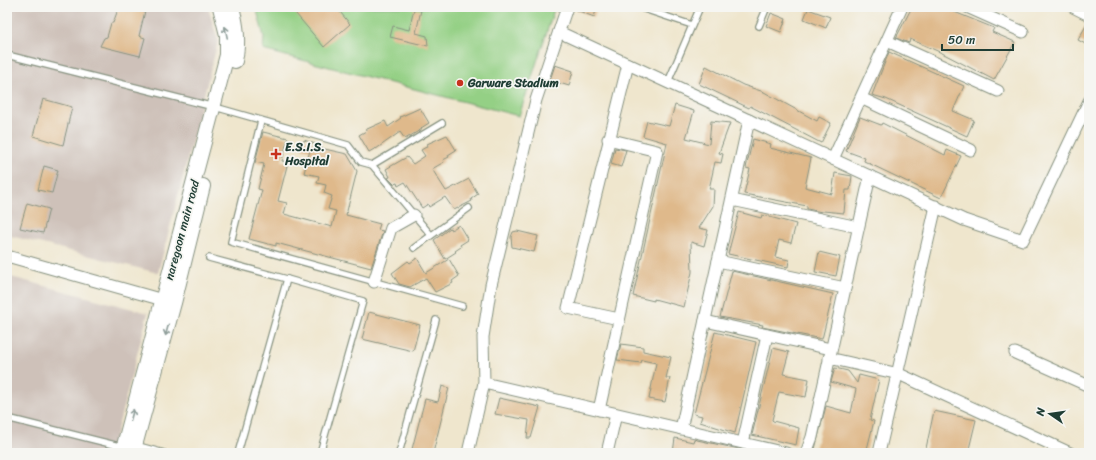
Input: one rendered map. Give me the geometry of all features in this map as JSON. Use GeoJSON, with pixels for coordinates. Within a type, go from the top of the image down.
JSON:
{"type":"FeatureCollection","features":[{"type":"Feature","properties":{"kind":"street","name":"naregaon main road"},"geometry":{"type":"LineString","coordinates":[[128,450],[169,301],[218,108],[229,47],[220,7]]}},
{"type":"Feature","properties":{"kind":"street","name":"naregaon main road"},"geometry":{"type":"LineString","coordinates":[[218,108],[238,48],[238,36],[232,7]]}},
{"type":"Feature","properties":{"kind":"street"},"geometry":{"type":"LineString","coordinates":[[468,453],[484,383],[483,337],[491,285],[536,100],[567,7]]}},
{"type":"Feature","properties":{"kind":"street"},"geometry":{"type":"LineString","coordinates":[[833,159],[902,7]]}},
{"type":"Feature","properties":{"kind":"street"},"geometry":{"type":"LineString","coordinates":[[967,7],[1023,32]]}},
{"type":"Feature","properties":{"kind":"street"},"geometry":{"type":"LineString","coordinates":[[1073,7],[1089,15]]}},
{"type":"Feature","properties":{"kind":"street"},"geometry":{"type":"LineString","coordinates":[[559,32],[964,220],[1023,240],[1089,101]]}},
{"type":"Feature","properties":{"kind":"street"},"geometry":{"type":"LineString","coordinates":[[887,41],[998,91]]}},
{"type":"Feature","properties":{"kind":"street"},"geometry":{"type":"LineString","coordinates":[[619,319],[568,308],[608,139],[628,64]]}},
{"type":"Feature","properties":{"kind":"street"},"geometry":{"type":"LineString","coordinates":[[861,98],[971,150]]}},
{"type":"Feature","properties":{"kind":"street"},"geometry":{"type":"LineString","coordinates":[[681,429],[749,120]]}},
{"type":"Feature","properties":{"kind":"street"},"geometry":{"type":"LineString","coordinates":[[598,410],[657,151],[608,139]]}},
{"type":"Feature","properties":{"kind":"street"},"geometry":{"type":"LineString","coordinates":[[806,453],[870,176]]}},
{"type":"Feature","properties":{"kind":"street"},"geometry":{"type":"LineString","coordinates":[[732,200],[858,228]]}},
{"type":"Feature","properties":{"kind":"street"},"geometry":{"type":"LineString","coordinates":[[879,453],[899,374],[936,206]]}},
{"type":"Feature","properties":{"kind":"street"},"geometry":{"type":"LineString","coordinates":[[374,282],[391,228],[414,215]]}},
{"type":"Feature","properties":{"kind":"street"},"geometry":{"type":"LineString","coordinates":[[7,256],[169,301]]}},
{"type":"Feature","properties":{"kind":"street"},"geometry":{"type":"LineString","coordinates":[[718,261],[845,288]]}},
{"type":"Feature","properties":{"kind":"street"},"geometry":{"type":"LineString","coordinates":[[705,321],[767,335],[899,374],[1048,448],[1070,453]]}},
{"type":"Feature","properties":{"kind":"street"},"geometry":{"type":"LineString","coordinates":[[743,443],[767,335]]}},
{"type":"Feature","properties":{"kind":"street"},"geometry":{"type":"LineString","coordinates":[[1015,353],[1089,386]]}},
{"type":"Feature","properties":{"kind":"street"},"geometry":{"type":"LineString","coordinates":[[484,383],[786,453]]}},
{"type":"Feature","properties":{"kind":"street"},"geometry":{"type":"LineString","coordinates":[[607,453],[616,414]]}},
{"type":"Feature","properties":{"kind":"lane"},"geometry":{"type":"LineString","coordinates":[[638,7],[692,26]]}},
{"type":"Feature","properties":{"kind":"lane"},"geometry":{"type":"LineString","coordinates":[[668,82],[700,7]]}},
{"type":"Feature","properties":{"kind":"lane"},"geometry":{"type":"LineString","coordinates":[[759,26],[767,7]]}},
{"type":"Feature","properties":{"kind":"lane"},"geometry":{"type":"LineString","coordinates":[[7,55],[218,108],[348,145],[361,162],[372,165],[431,235]]}},
{"type":"Feature","properties":{"kind":"lane"},"geometry":{"type":"LineString","coordinates":[[261,121],[231,242],[462,306]]}},
{"type":"Feature","properties":{"kind":"lane"},"geometry":{"type":"LineString","coordinates":[[372,165],[442,123]]}},
{"type":"Feature","properties":{"kind":"lane"},"geometry":{"type":"LineString","coordinates":[[414,248],[470,208]]}},
{"type":"Feature","properties":{"kind":"lane"},"geometry":{"type":"LineString","coordinates":[[208,258],[363,301],[320,453]]}},
{"type":"Feature","properties":{"kind":"lane"},"geometry":{"type":"LineString","coordinates":[[238,453],[287,279]]}},
{"type":"Feature","properties":{"kind":"lane"},"geometry":{"type":"LineString","coordinates":[[399,453],[436,320]]}},
{"type":"Feature","properties":{"kind":"lane"},"geometry":{"type":"LineString","coordinates":[[7,418],[128,450],[164,453]]}},
{"type":"Feature","properties":{"kind":"shaded area"},"geometry":{"type":"Polygon","coordinates":[[[7,7],[208,7],[218,41],[158,273],[7,235],[7,7]]]}},
{"type":"Feature","properties":{"kind":"shaded area"},"geometry":{"type":"Polygon","coordinates":[[[7,276],[148,313],[111,453],[7,453],[7,276]]]}},
{"type":"Feature","properties":{"kind":"green space","name":"Garware Stadium"},"geometry":{"type":"Polygon","coordinates":[[[256,7],[555,7],[519,116],[263,50],[264,37],[256,7]]]}},
{"type":"Feature","properties":{"kind":"building"},"geometry":{"type":"Polygon","coordinates":[[[119,7],[146,7],[139,36],[145,38],[140,56],[100,46],[104,38],[107,37],[111,23],[113,23],[119,7]]]}},
{"type":"Feature","properties":{"kind":"building"},"geometry":{"type":"Polygon","coordinates":[[[290,7],[336,7],[350,24],[324,47],[290,7]]]}},
{"type":"Feature","properties":{"kind":"building"},"geometry":{"type":"Polygon","coordinates":[[[574,7],[597,7],[594,17],[574,9],[574,7]]]}},
{"type":"Feature","properties":{"kind":"building"},"geometry":{"type":"Polygon","coordinates":[[[912,7],[942,7],[994,28],[992,32],[1015,42],[994,80],[942,53],[910,39],[909,43],[896,38],[912,7]]]}},
{"type":"Feature","properties":{"kind":"building"},"geometry":{"type":"Polygon","coordinates":[[[414,9],[421,10],[416,33],[427,36],[428,46],[390,37],[393,26],[409,30],[414,9]]]}},
{"type":"Feature","properties":{"kind":"building"},"geometry":{"type":"Polygon","coordinates":[[[808,9],[830,17],[826,28],[804,19],[808,9]]]}},
{"type":"Feature","properties":{"kind":"building"},"geometry":{"type":"Polygon","coordinates":[[[771,13],[786,19],[781,32],[766,26],[771,13]]]}},
{"type":"Feature","properties":{"kind":"building"},"geometry":{"type":"Polygon","coordinates":[[[1089,22],[1089,46],[1078,40],[1089,22]]]}},
{"type":"Feature","properties":{"kind":"building"},"geometry":{"type":"Polygon","coordinates":[[[889,52],[964,86],[953,111],[974,120],[967,136],[886,99],[872,95],[889,52]]]}},
{"type":"Feature","properties":{"kind":"building"},"geometry":{"type":"Polygon","coordinates":[[[555,65],[573,71],[569,86],[550,80],[555,65]]]}},
{"type":"Feature","properties":{"kind":"building"},"geometry":{"type":"Polygon","coordinates":[[[706,66],[743,85],[764,92],[817,121],[819,117],[831,123],[821,143],[750,106],[749,108],[699,84],[706,66]]]}},
{"type":"Feature","properties":{"kind":"building"},"geometry":{"type":"Polygon","coordinates":[[[43,99],[72,107],[63,145],[33,136],[43,99]]]}},
{"type":"Feature","properties":{"kind":"building"},"geometry":{"type":"Polygon","coordinates":[[[675,105],[694,111],[686,138],[709,144],[711,121],[730,123],[719,153],[723,154],[721,163],[715,162],[709,189],[714,189],[713,206],[699,228],[708,230],[704,246],[691,242],[692,272],[684,307],[654,299],[654,301],[633,296],[667,143],[643,136],[647,121],[669,126],[675,105]]]}},
{"type":"Feature","properties":{"kind":"building"},"geometry":{"type":"Polygon","coordinates":[[[420,108],[429,123],[405,139],[400,132],[376,149],[369,152],[359,135],[366,131],[365,130],[385,121],[388,127],[401,118],[400,117],[420,108]]]}},
{"type":"Feature","properties":{"kind":"building"},"geometry":{"type":"Polygon","coordinates":[[[860,117],[881,125],[882,123],[945,155],[947,150],[961,156],[941,198],[864,161],[865,158],[846,151],[860,117]]]}},
{"type":"Feature","properties":{"kind":"building"},"geometry":{"type":"Polygon","coordinates":[[[263,132],[288,138],[282,161],[288,162],[278,201],[287,203],[284,214],[332,227],[336,211],[328,209],[332,196],[324,193],[326,185],[317,183],[319,176],[304,173],[310,150],[302,148],[304,140],[321,146],[320,148],[347,154],[357,171],[346,215],[380,224],[378,230],[383,231],[371,268],[276,243],[276,246],[249,239],[262,190],[258,189],[264,164],[255,162],[263,132]]]}},
{"type":"Feature","properties":{"kind":"building"},"geometry":{"type":"Polygon","coordinates":[[[447,135],[456,150],[448,155],[449,157],[443,160],[444,162],[432,169],[446,191],[469,179],[478,194],[471,199],[472,201],[454,210],[445,197],[429,207],[428,204],[422,208],[405,182],[398,186],[397,183],[394,184],[388,178],[390,177],[386,169],[407,157],[413,164],[425,156],[421,150],[428,146],[427,144],[447,135]]]}},
{"type":"Feature","properties":{"kind":"building"},"geometry":{"type":"Polygon","coordinates":[[[753,139],[771,144],[770,148],[811,158],[805,187],[832,194],[835,173],[852,176],[850,190],[846,190],[844,213],[822,212],[807,209],[807,206],[744,194],[750,169],[746,168],[753,139]]]}},
{"type":"Feature","properties":{"kind":"building"},"geometry":{"type":"Polygon","coordinates":[[[615,148],[626,150],[621,167],[611,164],[615,148]]]}},
{"type":"Feature","properties":{"kind":"building"},"geometry":{"type":"Polygon","coordinates":[[[44,166],[58,170],[52,193],[38,190],[44,166]]]}},
{"type":"Feature","properties":{"kind":"building"},"geometry":{"type":"Polygon","coordinates":[[[27,203],[49,209],[43,233],[20,228],[27,203]]]}},
{"type":"Feature","properties":{"kind":"building"},"geometry":{"type":"Polygon","coordinates":[[[739,212],[761,218],[762,215],[796,224],[791,243],[779,240],[775,257],[789,260],[788,267],[728,254],[739,212]]]}},
{"type":"Feature","properties":{"kind":"building"},"geometry":{"type":"Polygon","coordinates":[[[459,225],[468,240],[460,245],[461,247],[455,251],[456,252],[445,259],[434,240],[450,228],[451,230],[459,225]]]}},
{"type":"Feature","properties":{"kind":"building"},"geometry":{"type":"Polygon","coordinates":[[[517,231],[538,236],[534,252],[512,247],[511,237],[513,232],[517,231]]]}},
{"type":"Feature","properties":{"kind":"building"},"geometry":{"type":"Polygon","coordinates":[[[819,252],[840,257],[836,276],[815,272],[819,252]]]}},
{"type":"Feature","properties":{"kind":"building"},"geometry":{"type":"Polygon","coordinates":[[[417,258],[426,273],[449,259],[459,276],[452,281],[453,283],[435,292],[426,278],[410,287],[399,284],[392,273],[408,261],[410,263],[417,258]]]}},
{"type":"Feature","properties":{"kind":"building"},"geometry":{"type":"Polygon","coordinates":[[[732,271],[833,294],[822,339],[762,327],[763,325],[720,317],[732,271]]]}},
{"type":"Feature","properties":{"kind":"building"},"geometry":{"type":"Polygon","coordinates":[[[369,312],[420,325],[413,351],[362,339],[369,312]]]}},
{"type":"Feature","properties":{"kind":"building"},"geometry":{"type":"Polygon","coordinates":[[[715,332],[756,342],[735,433],[700,422],[702,416],[694,414],[715,332]]]}},
{"type":"Feature","properties":{"kind":"building"},"geometry":{"type":"Polygon","coordinates":[[[621,344],[643,347],[643,351],[671,357],[666,378],[670,378],[665,402],[649,399],[656,363],[642,360],[641,363],[617,360],[621,344]]]}},
{"type":"Feature","properties":{"kind":"building"},"geometry":{"type":"Polygon","coordinates":[[[773,348],[789,352],[783,374],[809,379],[806,397],[779,392],[772,420],[799,428],[796,445],[752,435],[773,348]]]}},
{"type":"Feature","properties":{"kind":"building"},"geometry":{"type":"Polygon","coordinates":[[[835,368],[848,371],[857,383],[859,375],[879,380],[870,420],[874,421],[866,453],[814,453],[826,406],[851,413],[856,389],[831,382],[835,368]]]}},
{"type":"Feature","properties":{"kind":"building"},"geometry":{"type":"Polygon","coordinates":[[[442,386],[449,388],[433,453],[411,453],[425,399],[438,402],[442,386]]]}},
{"type":"Feature","properties":{"kind":"building"},"geometry":{"type":"Polygon","coordinates":[[[499,398],[540,407],[531,438],[527,438],[529,420],[495,414],[499,398]]]}},
{"type":"Feature","properties":{"kind":"building"},"geometry":{"type":"Polygon","coordinates":[[[934,411],[976,420],[968,453],[925,453],[934,411]]]}},
{"type":"Feature","properties":{"kind":"building"},"geometry":{"type":"Polygon","coordinates":[[[675,438],[693,442],[694,439],[744,450],[743,453],[673,453],[675,438]]]}},
{"type":"Feature","properties":{"kind":"place","name":"Garware Stadium"},"geometry":{"type":"Point","coordinates":[460,83]}},
{"type":"Feature","properties":{"kind":"place","name":"E.S.I.S. Hospital"},"geometry":{"type":"Point","coordinates":[276,154]}}]}
